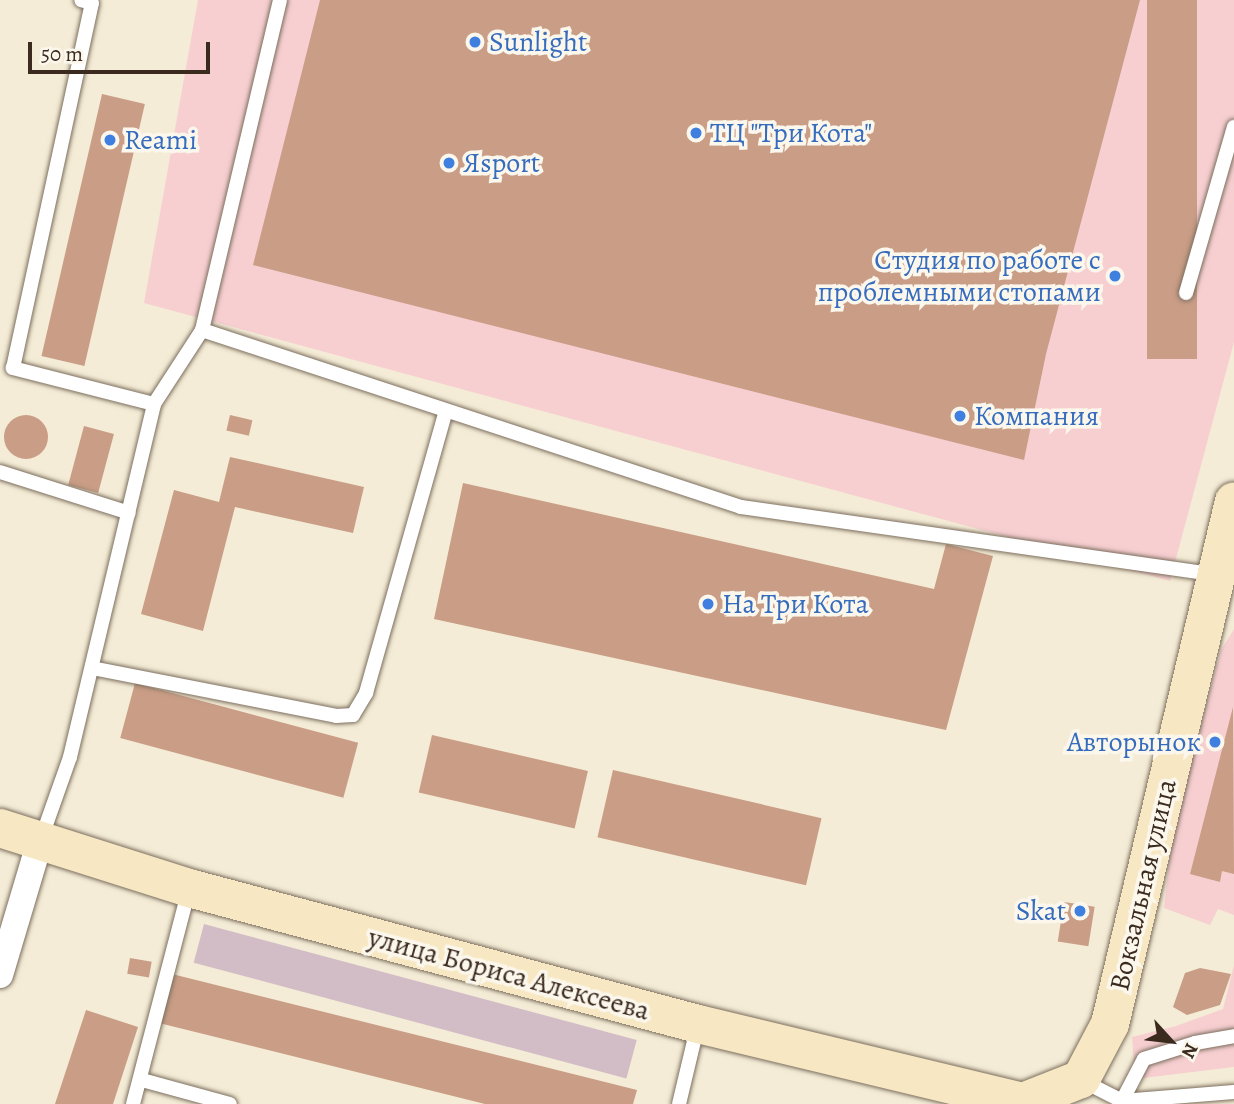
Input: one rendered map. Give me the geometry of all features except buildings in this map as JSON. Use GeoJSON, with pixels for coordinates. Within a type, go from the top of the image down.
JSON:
{"type":"FeatureCollection","features":[{"type":"Feature","properties":{"kind":"main road","name":"Вокзальная улица"},"geometry":{"type":"LineString","coordinates":[[1081,1079],[1111,1024],[1225,576],[1234,501]]}},
{"type":"Feature","properties":{"kind":"main road","name":"улица Бориса Алексеева"},"geometry":{"type":"LineString","coordinates":[[0,828],[119,868],[189,888],[971,1097],[1026,1103]]}},
{"type":"Feature","properties":{"kind":"main road"},"geometry":{"type":"LineString","coordinates":[[1026,1103],[1081,1079]]}},
{"type":"Feature","properties":{"kind":"street"},"geometry":{"type":"LineString","coordinates":[[0,975],[40,841]]}},
{"type":"Feature","properties":{"kind":"lane"},"geometry":{"type":"LineString","coordinates":[[81,0],[92,3],[6,367],[154,404]]}},
{"type":"Feature","properties":{"kind":"lane"},"geometry":{"type":"LineString","coordinates":[[40,841],[70,757],[154,404],[202,330],[281,0]]}},
{"type":"Feature","properties":{"kind":"lane"},"geometry":{"type":"LineString","coordinates":[[1186,293],[1234,127]]}},
{"type":"Feature","properties":{"kind":"lane"},"geometry":{"type":"LineString","coordinates":[[202,330],[741,507],[1225,576]]}},
{"type":"Feature","properties":{"kind":"lane"},"geometry":{"type":"LineString","coordinates":[[92,667],[336,716],[353,715],[366,693],[446,411]]}},
{"type":"Feature","properties":{"kind":"lane"},"geometry":{"type":"LineString","coordinates":[[0,472],[130,513]]}},
{"type":"Feature","properties":{"kind":"lane"},"geometry":{"type":"LineString","coordinates":[[133,1104],[142,1080],[189,888]]}},
{"type":"Feature","properties":{"kind":"lane"},"geometry":{"type":"LineString","coordinates":[[679,1104],[698,1024]]}},
{"type":"Feature","properties":{"kind":"lane"},"geometry":{"type":"LineString","coordinates":[[1122,1101],[1144,1059],[1195,1042],[1234,1036]]}},
{"type":"Feature","properties":{"kind":"lane"},"geometry":{"type":"LineString","coordinates":[[1081,1079],[1122,1101],[1234,1093]]}},
{"type":"Feature","properties":{"kind":"lane"},"geometry":{"type":"LineString","coordinates":[[142,1080],[230,1104]]}},
{"type":"Feature","properties":{"kind":"shaded area","name":"ТЦ \"Три Кота\""},"geometry":{"type":"Polygon","coordinates":[[[198,0],[1234,0],[1234,342],[1170,581],[144,303],[198,0]]]}},
{"type":"Feature","properties":{"kind":"shaded area","name":"Авторынок"},"geometry":{"type":"Polygon","coordinates":[[[1234,629],[1234,915],[1218,909],[1210,925],[1164,908],[1172,833],[1221,650],[1234,629]]]}},
{"type":"Feature","properties":{"kind":"shaded area"},"geometry":{"type":"Polygon","coordinates":[[[204,924],[637,1040],[626,1079],[194,963],[204,924]]]}},
{"type":"Feature","properties":{"kind":"shaded area"},"geometry":{"type":"Polygon","coordinates":[[[1234,965],[1234,1067],[1135,1079],[1132,1037],[1176,1026],[1223,1009],[1234,965]]]}},
{"type":"Feature","properties":{"kind":"place","name":"Sunlight"},"geometry":{"type":"Point","coordinates":[475,42]}},
{"type":"Feature","properties":{"kind":"place","name":"ТЦ \"Три Кота\""},"geometry":{"type":"Point","coordinates":[696,133]}},
{"type":"Feature","properties":{"kind":"place","name":"Reami"},"geometry":{"type":"Point","coordinates":[110,140]}},
{"type":"Feature","properties":{"kind":"place","name":"Яsport"},"geometry":{"type":"Point","coordinates":[449,163]}},
{"type":"Feature","properties":{"kind":"place","name":"Студия по работе с проблемными стопами"},"geometry":{"type":"Point","coordinates":[1115,276]}},
{"type":"Feature","properties":{"kind":"place","name":"Компания"},"geometry":{"type":"Point","coordinates":[960,416]}},
{"type":"Feature","properties":{"kind":"place","name":"На Три Кота"},"geometry":{"type":"Point","coordinates":[708,604]}},
{"type":"Feature","properties":{"kind":"place","name":"Авторынок"},"geometry":{"type":"Point","coordinates":[1215,742]}},
{"type":"Feature","properties":{"kind":"place","name":"Skat"},"geometry":{"type":"Point","coordinates":[1080,911]}}]}
